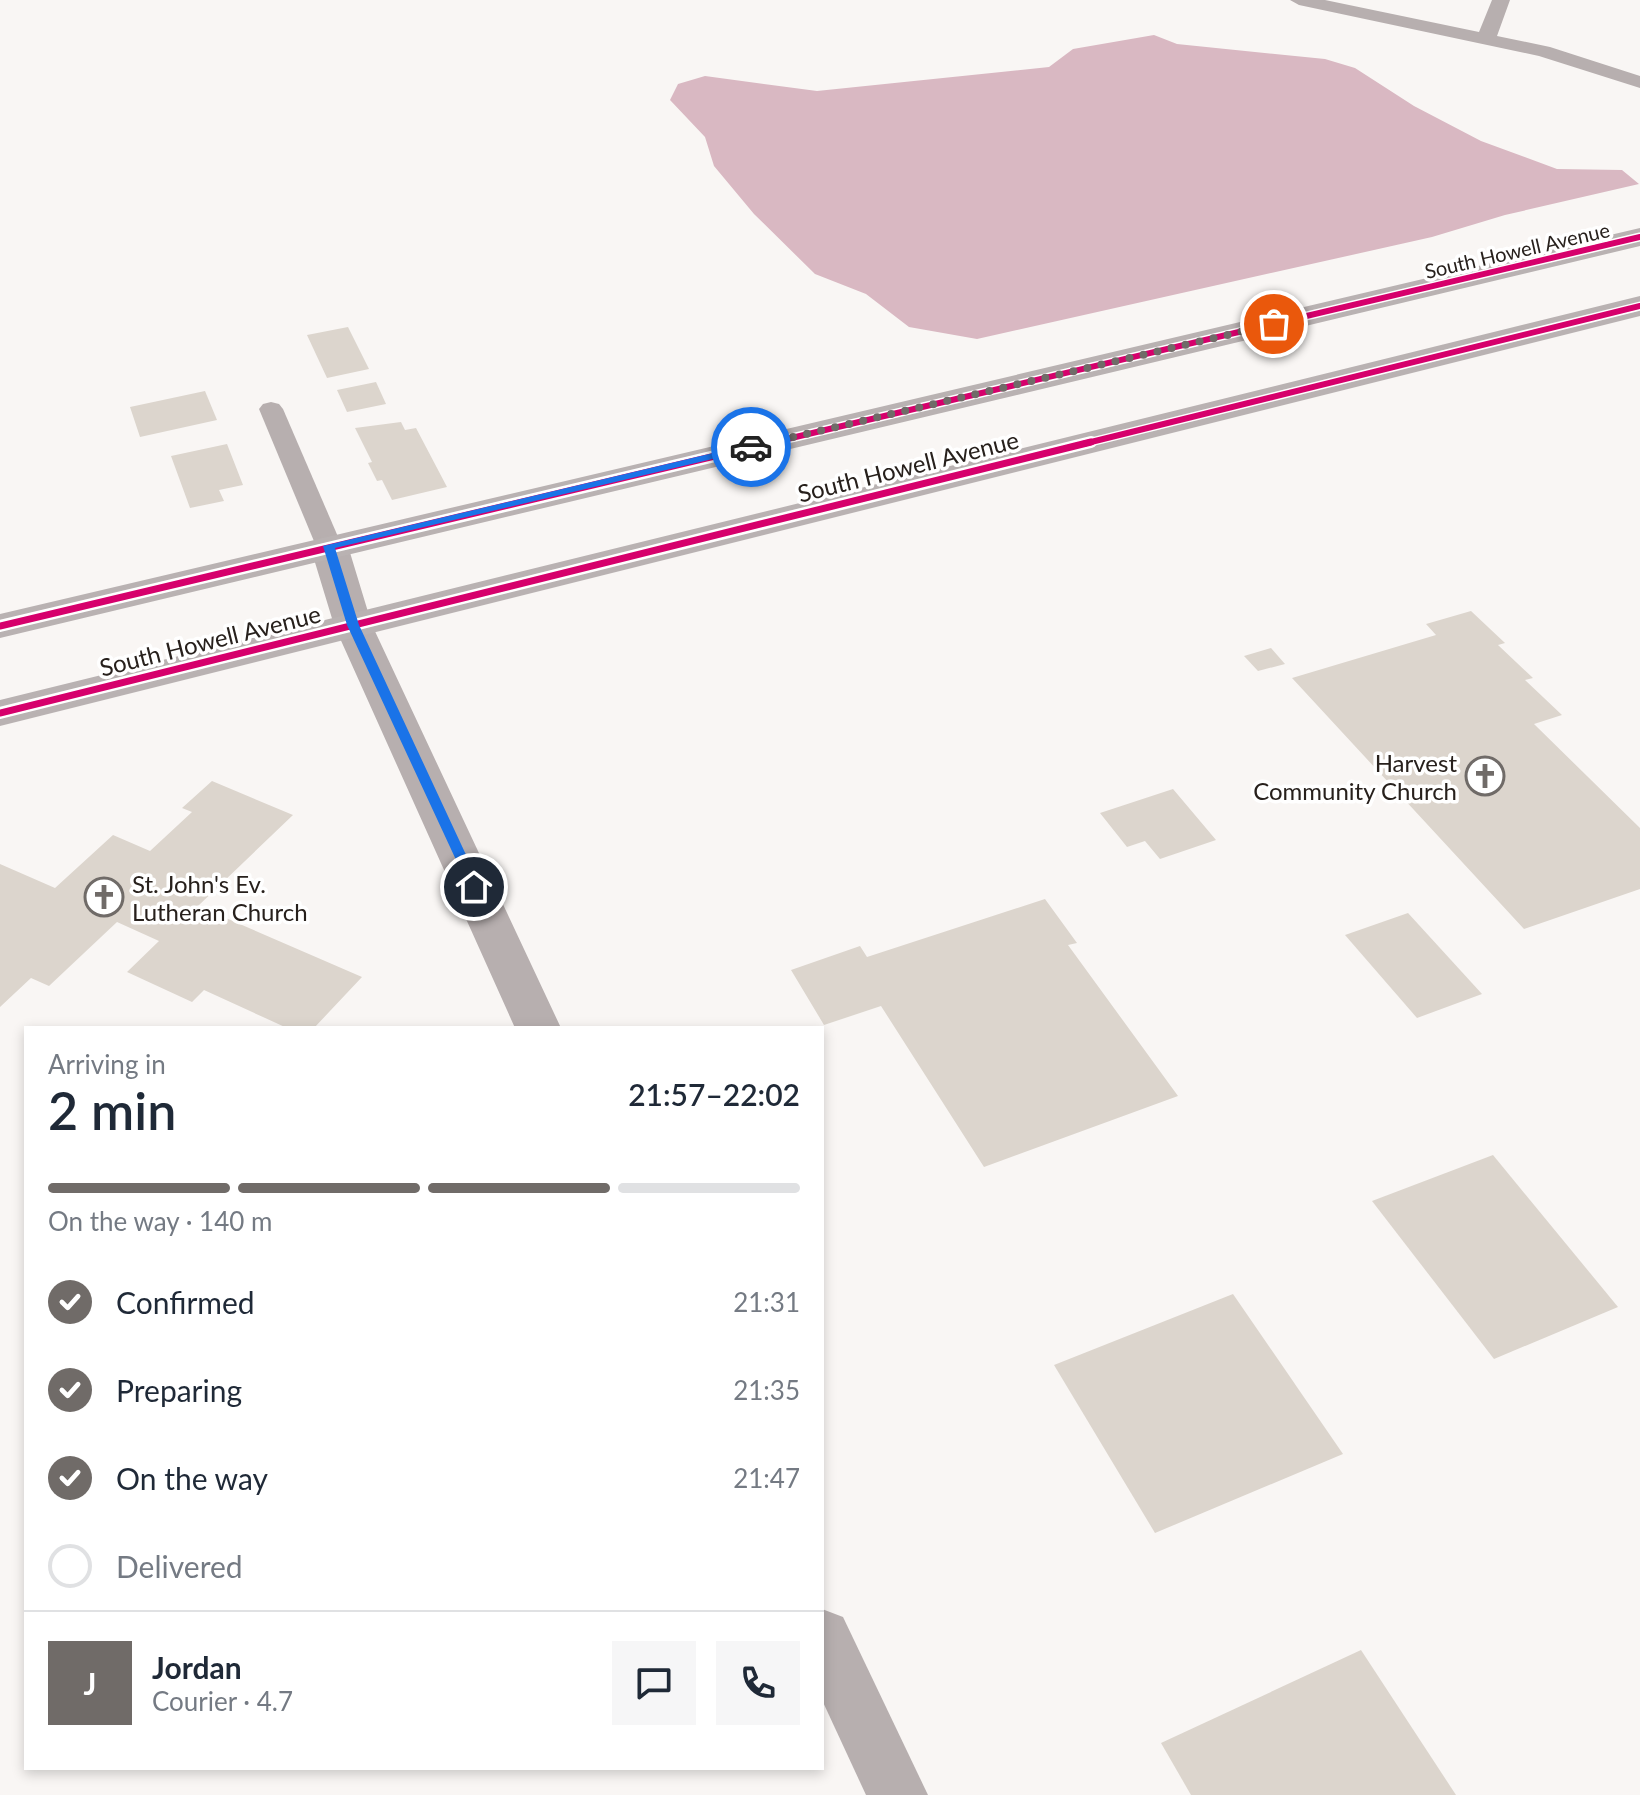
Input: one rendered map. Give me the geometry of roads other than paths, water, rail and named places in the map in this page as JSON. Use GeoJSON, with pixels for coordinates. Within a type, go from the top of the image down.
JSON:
{"type":"FeatureCollection","features":[{"type":"Feature","properties":{"kind":"main road","name":"South Howell Avenue"},"geometry":{"type":"LineString","coordinates":[[0,626],[1640,237]]}},
{"type":"Feature","properties":{"kind":"main road","name":"South Howell Avenue"},"geometry":{"type":"LineString","coordinates":[[0,713],[1640,306]]}},
{"type":"Feature","properties":{"kind":"street"},"geometry":{"type":"LineString","coordinates":[[329,546],[353,625],[537,1026]]}},
{"type":"Feature","properties":{"kind":"street"},"geometry":{"type":"LineString","coordinates":[[824,1640],[897,1795]]}},
{"type":"Feature","properties":{"kind":"lane"},"geometry":{"type":"LineString","coordinates":[[1299,0],[1543,51],[1640,82]]}},
{"type":"Feature","properties":{"kind":"lane"},"geometry":{"type":"LineString","coordinates":[[1486,40],[1495,9],[1501,0]]}},
{"type":"Feature","properties":{"kind":"lane"},"geometry":{"type":"LineString","coordinates":[[271,409],[329,546]]}},
{"type":"Feature","properties":{"kind":"place","name":"Harvest Community Church"},"geometry":{"type":"Point","coordinates":[1485,776]}},
{"type":"Feature","properties":{"kind":"place","name":"St. John's Ev. Lutheran Church"},"geometry":{"type":"Point","coordinates":[104,897]}}]}
